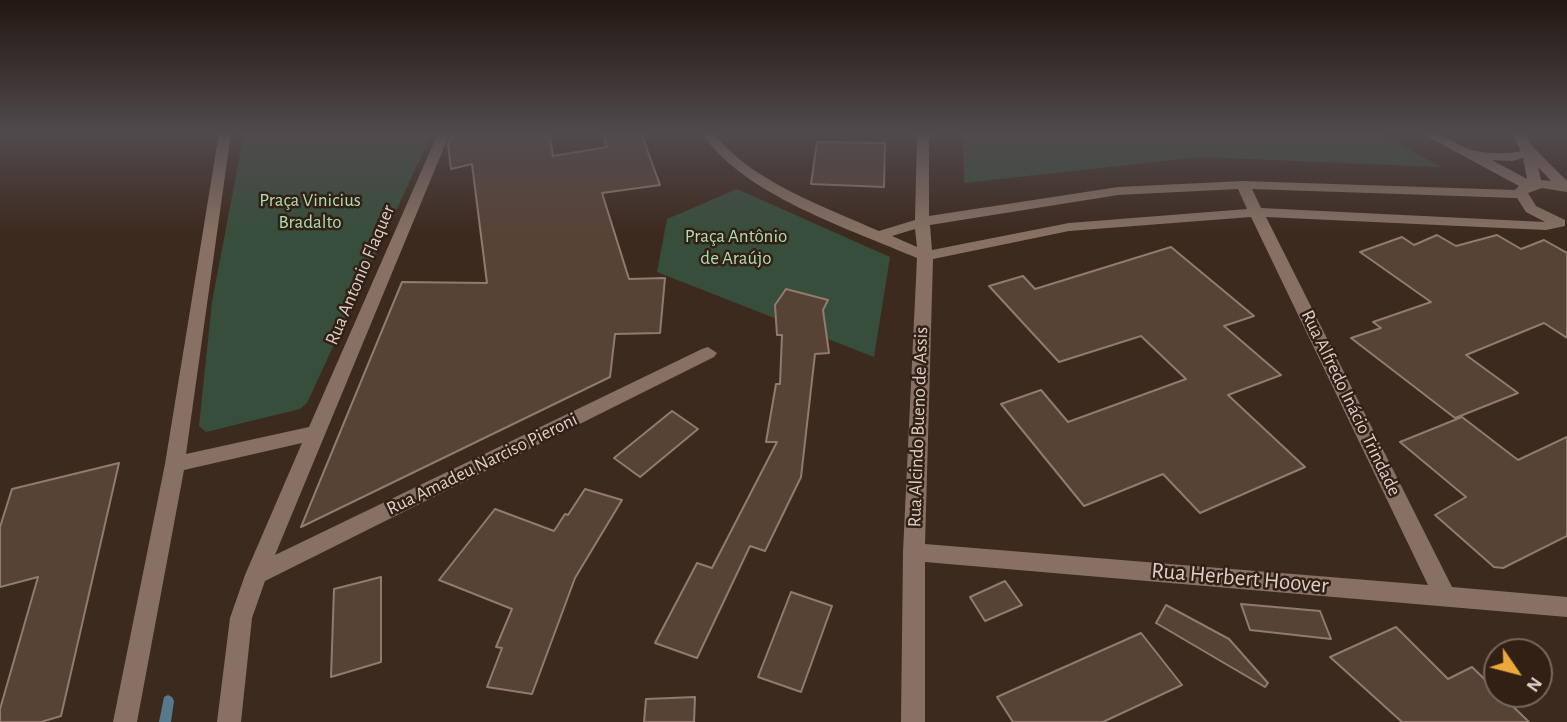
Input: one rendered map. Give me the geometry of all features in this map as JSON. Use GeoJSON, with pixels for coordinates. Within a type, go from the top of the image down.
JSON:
{"type":"FeatureCollection","features":[{"type":"Feature","properties":{"kind":"street"},"geometry":{"type":"LineString","coordinates":[[125,722],[175,464],[220,167]]}},
{"type":"Feature","properties":{"kind":"street","name":"Rua Antonio Flaquer"},"geometry":{"type":"LineString","coordinates":[[229,722],[241,618],[256,575],[430,167]]}},
{"type":"Feature","properties":{"kind":"street"},"geometry":{"type":"LineString","coordinates":[[744,167],[792,198],[925,256],[1069,227],[1259,212],[1546,226],[1564,224]]}},
{"type":"Feature","properties":{"kind":"street","name":"Rua Alcindo Bueno de Assis"},"geometry":{"type":"LineString","coordinates":[[913,722],[914,552],[925,256],[923,167]]}},
{"type":"Feature","properties":{"kind":"street"},"geometry":{"type":"LineString","coordinates":[[1481,167],[1526,189]]}},
{"type":"Feature","properties":{"kind":"street"},"geometry":{"type":"LineString","coordinates":[[1527,167],[1526,189],[1531,209],[1564,224]]}},
{"type":"Feature","properties":{"kind":"street"},"geometry":{"type":"LineString","coordinates":[[1544,167],[1567,188]]}},
{"type":"Feature","properties":{"kind":"street"},"geometry":{"type":"LineString","coordinates":[[881,235],[922,222],[1118,191],[1243,185],[1567,188]]}},
{"type":"Feature","properties":{"kind":"street","name":"Rua Alfredo Inácio Trindade"},"geometry":{"type":"LineString","coordinates":[[1243,185],[1259,212],[1444,595]]}},
{"type":"Feature","properties":{"kind":"street","name":"Rua Amadeu Narciso Pieroni"},"geometry":{"type":"LineString","coordinates":[[256,575],[708,353]]}},
{"type":"Feature","properties":{"kind":"street"},"geometry":{"type":"LineString","coordinates":[[175,464],[316,433]]}},
{"type":"Feature","properties":{"kind":"street","name":"Rua Herbert Hoover"},"geometry":{"type":"LineString","coordinates":[[914,552],[1567,607]]}},
{"type":"Feature","properties":{"kind":"green space","name":"Praça Vinicius Bradalto"},"geometry":{"type":"Polygon","coordinates":[[[238,167],[416,167],[307,403],[300,409],[206,432],[199,426],[212,302],[238,167]]]}},
{"type":"Feature","properties":{"kind":"green space"},"geometry":{"type":"Polygon","coordinates":[[[964,167],[1112,167],[964,183],[964,167]]]}},
{"type":"Feature","properties":{"kind":"green space","name":"Praça Antônio de Araújo"},"geometry":{"type":"Polygon","coordinates":[[[737,189],[890,257],[874,357],[657,272],[667,219],[737,189]]]}},
{"type":"Feature","properties":{"kind":"building"},"geometry":{"type":"Polygon","coordinates":[[[472,167],[653,167],[660,185],[602,193],[629,279],[665,278],[660,333],[615,334],[610,377],[301,527],[402,282],[487,283],[472,167]]]}},
{"type":"Feature","properties":{"kind":"building"},"geometry":{"type":"Polygon","coordinates":[[[813,167],[884,167],[884,187],[811,184],[813,167]]]}},
{"type":"Feature","properties":{"kind":"building"},"geometry":{"type":"Polygon","coordinates":[[[1437,235],[1456,246],[1497,235],[1521,249],[1544,240],[1567,253],[1567,338],[1544,323],[1466,355],[1518,393],[1455,418],[1351,338],[1381,328],[1373,322],[1431,302],[1360,252],[1402,237],[1414,245],[1437,235]]]}},
{"type":"Feature","properties":{"kind":"building"},"geometry":{"type":"Polygon","coordinates":[[[1171,247],[1254,316],[1224,326],[1281,375],[1228,395],[1305,467],[1200,513],[1163,474],[1084,506],[1001,404],[1041,390],[1068,422],[1186,379],[1141,336],[1059,362],[989,286],[1023,276],[1035,289],[1171,247]]]}},
{"type":"Feature","properties":{"kind":"building"},"geometry":{"type":"Polygon","coordinates":[[[786,289],[828,300],[823,310],[829,353],[815,354],[801,477],[765,551],[750,546],[697,658],[655,643],[697,563],[712,568],[777,442],[766,442],[776,384],[780,384],[782,335],[777,335],[775,305],[786,289]]]}},
{"type":"Feature","properties":{"kind":"building"},"geometry":{"type":"Polygon","coordinates":[[[672,411],[698,429],[640,477],[614,458],[672,411]]]}},
{"type":"Feature","properties":{"kind":"building"},"geometry":{"type":"Polygon","coordinates":[[[1462,417],[1518,460],[1567,437],[1567,536],[1503,568],[1494,567],[1435,515],[1466,497],[1400,442],[1462,417]]]}},
{"type":"Feature","properties":{"kind":"building"},"geometry":{"type":"Polygon","coordinates":[[[119,463],[61,716],[41,722],[0,722],[0,709],[38,577],[0,587],[0,527],[12,489],[119,463]]]}},
{"type":"Feature","properties":{"kind":"building"},"geometry":{"type":"Polygon","coordinates":[[[585,489],[622,500],[575,578],[532,694],[487,687],[502,648],[496,647],[512,609],[439,580],[495,509],[554,531],[585,489]]]}},
{"type":"Feature","properties":{"kind":"building"},"geometry":{"type":"Polygon","coordinates":[[[381,577],[381,662],[331,677],[334,589],[381,577]]]}},
{"type":"Feature","properties":{"kind":"building"},"geometry":{"type":"Polygon","coordinates":[[[1005,581],[1022,605],[985,621],[970,597],[1005,581]]]}},
{"type":"Feature","properties":{"kind":"building"},"geometry":{"type":"Polygon","coordinates":[[[791,592],[832,606],[801,692],[758,677],[791,592]]]}},
{"type":"Feature","properties":{"kind":"building"},"geometry":{"type":"Polygon","coordinates":[[[1241,604],[1320,611],[1331,639],[1250,630],[1241,604]]]}},
{"type":"Feature","properties":{"kind":"building"},"geometry":{"type":"Polygon","coordinates":[[[1166,605],[1229,639],[1268,683],[1265,687],[1156,623],[1166,605]]]}},
{"type":"Feature","properties":{"kind":"building"},"geometry":{"type":"Polygon","coordinates":[[[1396,627],[1448,679],[1472,667],[1483,678],[1483,708],[1514,708],[1529,722],[1402,722],[1330,657],[1396,627]]]}},
{"type":"Feature","properties":{"kind":"building"},"geometry":{"type":"Polygon","coordinates":[[[1141,633],[1182,685],[1103,722],[1013,722],[997,697],[1141,633]]]}},
{"type":"Feature","properties":{"kind":"building"},"geometry":{"type":"Polygon","coordinates":[[[695,697],[694,722],[644,722],[646,699],[695,697]]]}},
{"type":"Feature","properties":{"kind":"waterway"},"geometry":{"type":"LineString","coordinates":[[165,722],[168,701]]}}]}
